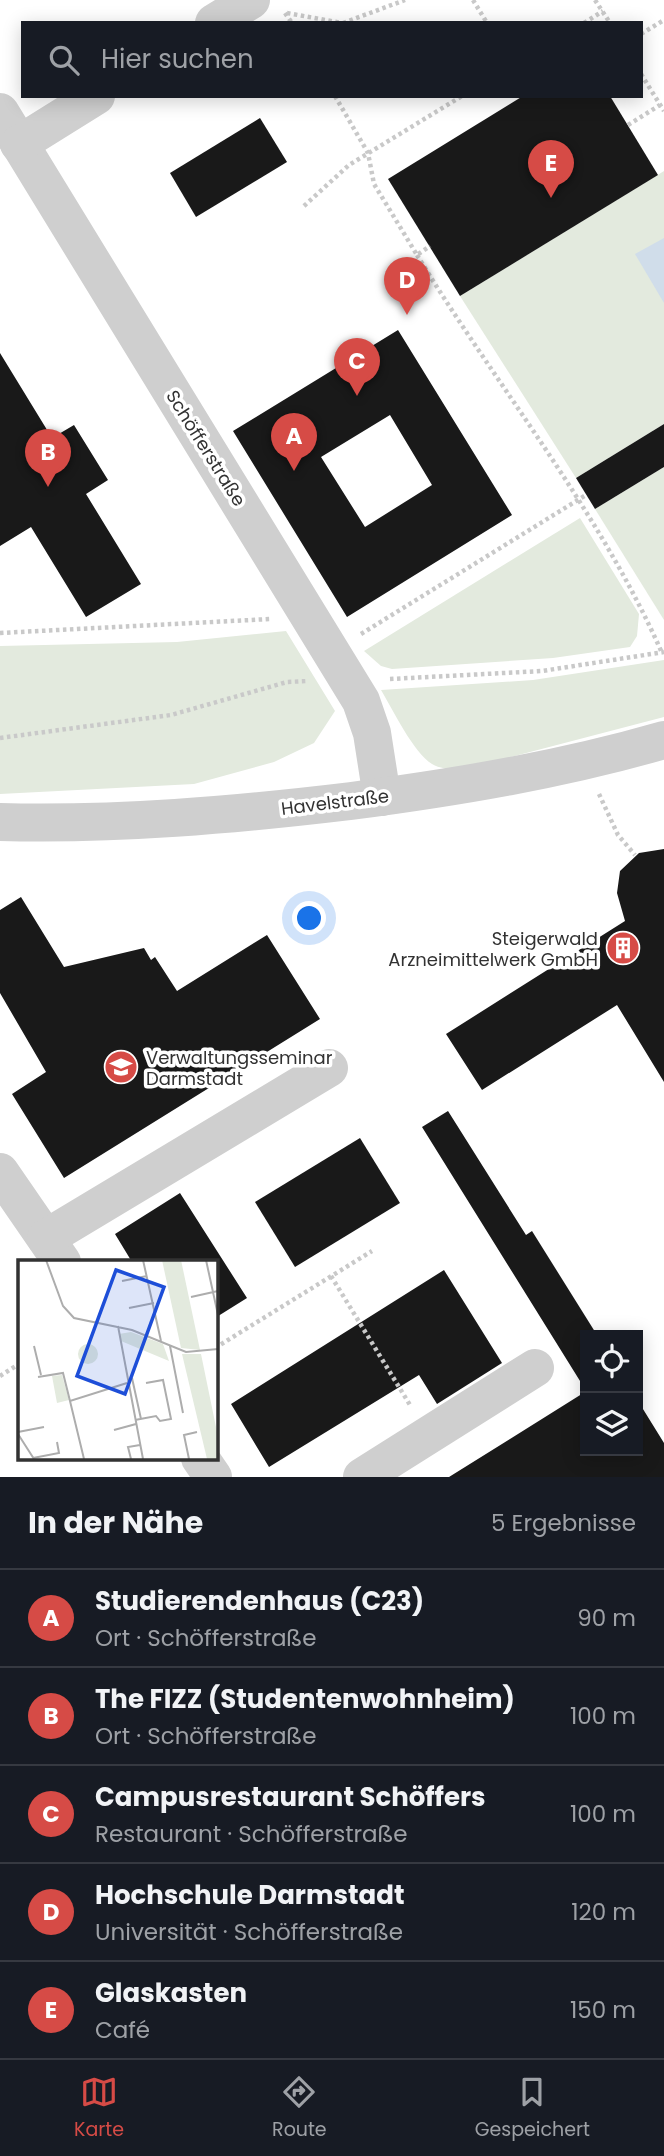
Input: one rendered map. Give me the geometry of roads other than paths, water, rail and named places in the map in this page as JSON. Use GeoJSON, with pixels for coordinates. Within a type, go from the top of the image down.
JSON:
{"type":"FeatureCollection","features":[{"type":"Feature","properties":{"kind":"street"},"geometry":{"type":"LineString","coordinates":[[217,21],[251,0]]}},
{"type":"Feature","properties":{"kind":"street"},"geometry":{"type":"LineString","coordinates":[[10,128],[91,98]]}},
{"type":"Feature","properties":{"kind":"street","name":"Schöfferstraße"},"geometry":{"type":"LineString","coordinates":[[10,128],[332,652],[365,712],[377,756],[382,797]]}},
{"type":"Feature","properties":{"kind":"street","name":"Havelstraße"},"geometry":{"type":"LineString","coordinates":[[0,822],[201,817],[382,797],[502,780],[664,740]]}},
{"type":"Feature","properties":{"kind":"street"},"geometry":{"type":"LineString","coordinates":[[0,1172],[54,1250],[329,1068]]}},
{"type":"Feature","properties":{"kind":"street"},"geometry":{"type":"LineString","coordinates":[[362,1477],[535,1368]]}},
{"type":"Feature","properties":{"kind":"street"},"geometry":{"type":"LineString","coordinates":[[201,1460],[213,1477]]}},
{"type":"Feature","properties":{"kind":"water"},"geometry":{"type":"Polygon","coordinates":[[[664,238],[664,303],[635,254],[664,238]]]}},
{"type":"Feature","properties":{"kind":"place","name":"Glaskasten"},"geometry":{"type":"Point","coordinates":[551,198]}},
{"type":"Feature","properties":{"kind":"place","name":"Hochschule Darmstadt"},"geometry":{"type":"Point","coordinates":[407,315]}},
{"type":"Feature","properties":{"kind":"place","name":"Campusrestaurant Schöffers"},"geometry":{"type":"Point","coordinates":[357,396]}},
{"type":"Feature","properties":{"kind":"place","name":"Studierendenhaus (C23)"},"geometry":{"type":"Point","coordinates":[294,471]}},
{"type":"Feature","properties":{"kind":"place","name":"The FIZZ (Studentenwohnheim)"},"geometry":{"type":"Point","coordinates":[48,487]}},
{"type":"Feature","properties":{"kind":"place","name":"Steigerwald Arzneimittelwerk GmbH"},"geometry":{"type":"Point","coordinates":[623,948]}},
{"type":"Feature","properties":{"kind":"place","name":"Verwaltungsseminar Darmstadt"},"geometry":{"type":"Point","coordinates":[121,1067]}}]}
